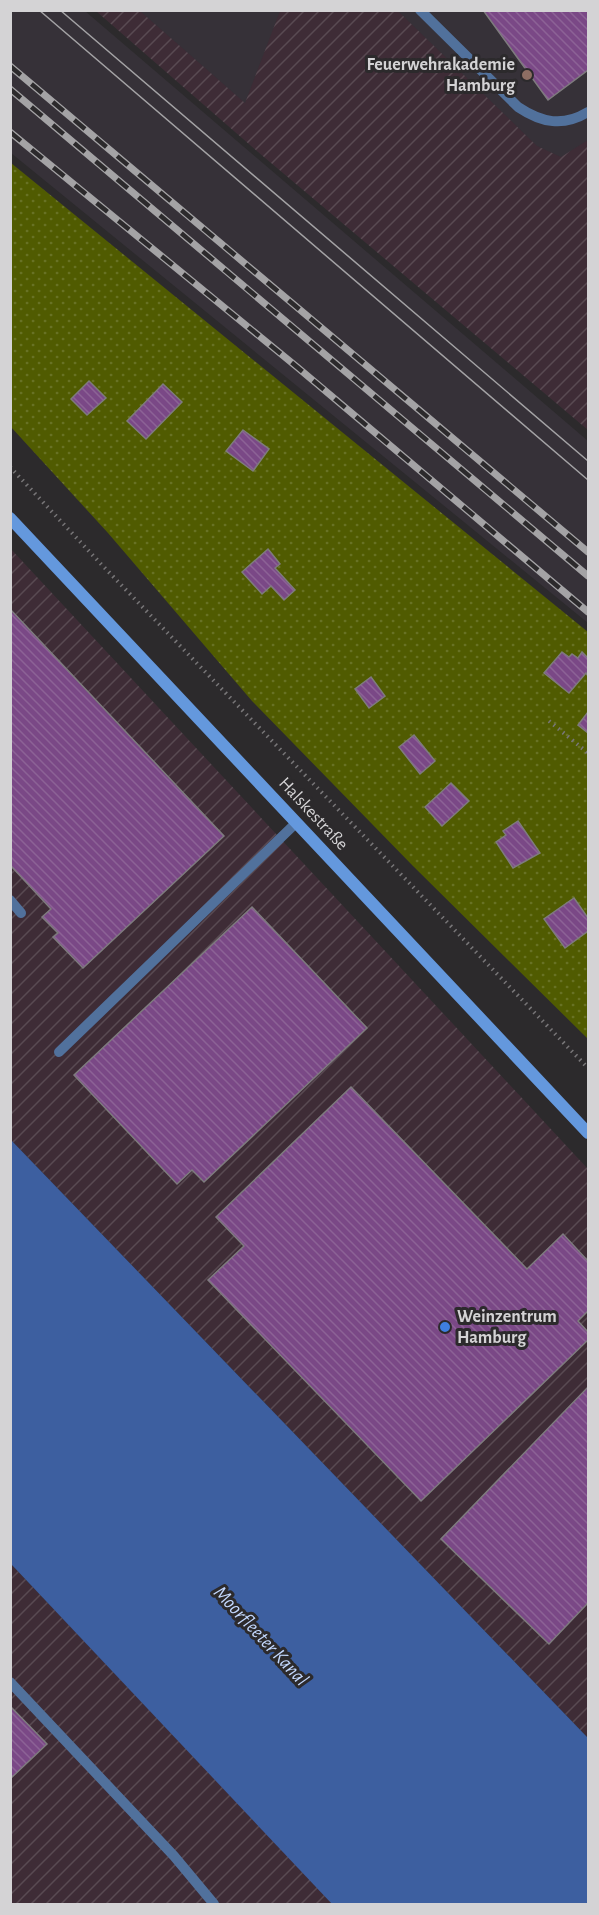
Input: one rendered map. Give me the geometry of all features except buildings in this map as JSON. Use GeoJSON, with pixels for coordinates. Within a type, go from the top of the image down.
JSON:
{"type":"FeatureCollection","features":[{"type":"Feature","properties":{"kind":"street","name":"Halskestraße"},"geometry":{"type":"LineString","coordinates":[[10,518],[588,1133]]}},
{"type":"Feature","properties":{"kind":"lane"},"geometry":{"type":"LineString","coordinates":[[420,10],[518,107],[535,118],[561,122],[577,118],[588,112]]}},
{"type":"Feature","properties":{"kind":"lane"},"geometry":{"type":"LineString","coordinates":[[59,1052],[296,823]]}},
{"type":"Feature","properties":{"kind":"lane"},"geometry":{"type":"LineString","coordinates":[[10,900],[21,913]]}},
{"type":"Feature","properties":{"kind":"lane"},"geometry":{"type":"LineString","coordinates":[[10,1682],[174,1856],[214,1905]]}},
{"type":"Feature","properties":{"kind":"path"},"geometry":{"type":"LineString","coordinates":[[10,467],[588,1068]]}},
{"type":"Feature","properties":{"kind":"path"},"geometry":{"type":"LineString","coordinates":[[549,721],[588,753]]}},
{"type":"Feature","properties":{"kind":"shaded area"},"geometry":{"type":"Polygon","coordinates":[[[10,11],[85,11],[588,441],[588,623],[11,153],[10,11]]]}},
{"type":"Feature","properties":{"kind":"shaded area"},"geometry":{"type":"Polygon","coordinates":[[[96,11],[588,11],[588,430],[258,152],[96,11]]]}},
{"type":"Feature","properties":{"kind":"shaded area"},"geometry":{"type":"Polygon","coordinates":[[[140,11],[280,11],[245,103],[140,11]]]}},
{"type":"Feature","properties":{"kind":"shaded area","name":"Feuerwehrakademie Hamburg"},"geometry":{"type":"Polygon","coordinates":[[[398,11],[588,11],[588,140],[561,157],[537,146],[398,11]]]}},
{"type":"Feature","properties":{"kind":"shaded area"},"geometry":{"type":"Polygon","coordinates":[[[10,548],[588,1169],[588,1738],[11,1140],[10,548]]]}},
{"type":"Feature","properties":{"kind":"shaded area"},"geometry":{"type":"Polygon","coordinates":[[[11,1564],[333,1904],[11,1904],[11,1564]]]}},
{"type":"Feature","properties":{"kind":"green space"},"geometry":{"type":"Polygon","coordinates":[[[11,163],[588,632],[588,1039],[413,866],[252,701],[108,533],[11,427],[11,163]]]}},
{"type":"Feature","properties":{"kind":"water","name":"Moorfleeter Kanal"},"geometry":{"type":"Polygon","coordinates":[[[11,1140],[588,1738],[588,1904],[332,1904],[11,1564],[11,1140]]]}},
{"type":"Feature","properties":{"kind":"tram line"},"geometry":{"type":"LineString","coordinates":[[39,10],[588,480]]}},
{"type":"Feature","properties":{"kind":"tram line"},"geometry":{"type":"LineString","coordinates":[[60,10],[588,461]]}},
{"type":"Feature","properties":{"kind":"railway"},"geometry":{"type":"LineString","coordinates":[[10,66],[588,552]]}},
{"type":"Feature","properties":{"kind":"railway"},"geometry":{"type":"LineString","coordinates":[[10,89],[588,576]]}},
{"type":"Feature","properties":{"kind":"railway"},"geometry":{"type":"LineString","coordinates":[[10,132],[297,367],[588,612]]}},
{"type":"Feature","properties":{"kind":"place","name":"Feuerwehrakademie Hamburg"},"geometry":{"type":"Point","coordinates":[527,75]}},
{"type":"Feature","properties":{"kind":"place","name":"Weinzentrum Hamburg"},"geometry":{"type":"Point","coordinates":[445,1327]}}]}
